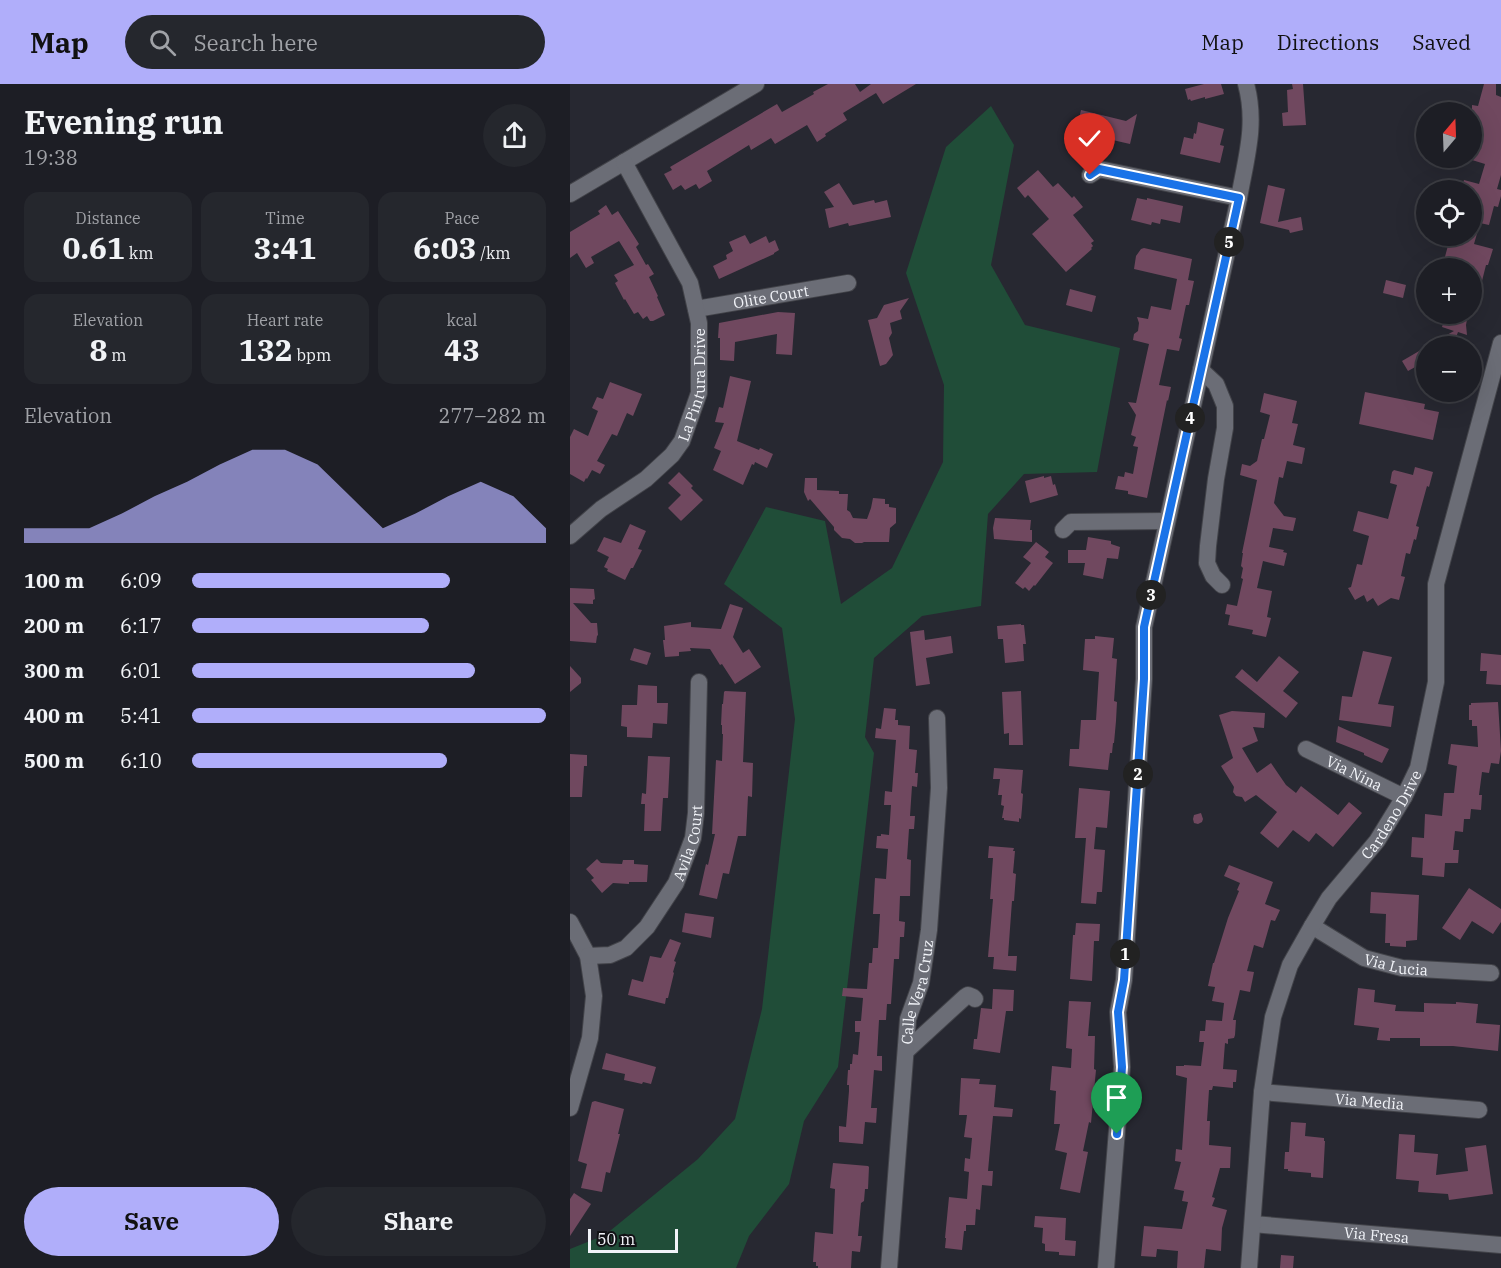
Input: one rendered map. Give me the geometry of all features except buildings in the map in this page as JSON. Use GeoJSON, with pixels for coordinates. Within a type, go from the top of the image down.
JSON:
{"type":"FeatureCollection","features":[{"type":"Feature","properties":{"kind":"street"},"geometry":{"type":"LineString","coordinates":[[570,194],[756,84]]}},
{"type":"Feature","properties":{"kind":"street"},"geometry":{"type":"LineString","coordinates":[[1106,1268],[1122,1067],[1118,1012],[1124,980],[1144,679],[1144,627],[1251,135],[1250,99],[1246,84]]}},
{"type":"Feature","properties":{"kind":"street","name":"La Pintura Drive"},"geometry":{"type":"LineString","coordinates":[[570,536],[601,509],[646,479],[672,454],[682,441],[699,393],[699,323],[690,283],[624,162]]}},
{"type":"Feature","properties":{"kind":"street"},"geometry":{"type":"LineString","coordinates":[[1090,175],[1099,169],[1239,198]]}},
{"type":"Feature","properties":{"kind":"street","name":"Olite Court"},"geometry":{"type":"LineString","coordinates":[[696,309],[848,283]]}},
{"type":"Feature","properties":{"kind":"street","name":"Cardeno Drive"},"geometry":{"type":"LineString","coordinates":[[1249,1268],[1262,1092],[1273,1017],[1290,965],[1312,926],[1329,898],[1377,841],[1404,797],[1418,768],[1436,682],[1436,584],[1501,343]]}},
{"type":"Feature","properties":{"kind":"street"},"geometry":{"type":"LineString","coordinates":[[1201,370],[1216,384],[1225,406],[1225,428],[1216,479],[1207,562],[1213,576],[1222,585]]}},
{"type":"Feature","properties":{"kind":"street"},"geometry":{"type":"LineString","coordinates":[[1063,530],[1071,522],[1167,521]]}},
{"type":"Feature","properties":{"kind":"street","name":"Avila Court"},"geometry":{"type":"LineString","coordinates":[[588,956],[610,955],[626,948],[647,927],[676,883],[693,838],[696,813],[699,682]]}},
{"type":"Feature","properties":{"kind":"street","name":"Calle Vera Cruz"},"geometry":{"type":"LineString","coordinates":[[889,1268],[908,1019],[921,983],[929,930],[939,788],[937,718]]}},
{"type":"Feature","properties":{"kind":"street","name":"Via Nina"},"geometry":{"type":"LineString","coordinates":[[1306,749],[1404,797]]}},
{"type":"Feature","properties":{"kind":"street"},"geometry":{"type":"LineString","coordinates":[[570,922],[588,956],[594,996],[590,1038],[570,1108]]}},
{"type":"Feature","properties":{"kind":"street","name":"Via Lucia"},"geometry":{"type":"LineString","coordinates":[[1312,926],[1364,958],[1402,968],[1491,973]]}},
{"type":"Feature","properties":{"kind":"street"},"geometry":{"type":"LineString","coordinates":[[906,1051],[968,995],[975,999]]}},
{"type":"Feature","properties":{"kind":"street","name":"Via Media"},"geometry":{"type":"LineString","coordinates":[[1262,1092],[1479,1110]]}},
{"type":"Feature","properties":{"kind":"street","name":"Via Fresa"},"geometry":{"type":"LineString","coordinates":[[1253,1224],[1501,1245]]}},
{"type":"Feature","properties":{"kind":"green space"},"geometry":{"type":"Polygon","coordinates":[[[991,106],[1014,145],[991,265],[1025,325],[1120,348],[1097,472],[1024,474],[988,514],[981,606],[922,616],[874,658],[865,737],[874,753],[838,1067],[804,1121],[789,1184],[749,1236],[736,1268],[570,1268],[570,1249],[605,1235],[698,1159],[735,1119],[762,1009],[795,719],[782,628],[724,584],[766,507],[825,521],[841,604],[892,568],[943,462],[944,385],[906,273],[946,147],[991,106]]]}},
{"type":"Feature","properties":{"kind":"route"},"geometry":{"type":"LineString","coordinates":[[1090,175],[1099,169],[1239,198],[1144,627],[1144,679],[1124,980],[1118,1012],[1122,1067],[1117,1134]]}}]}
